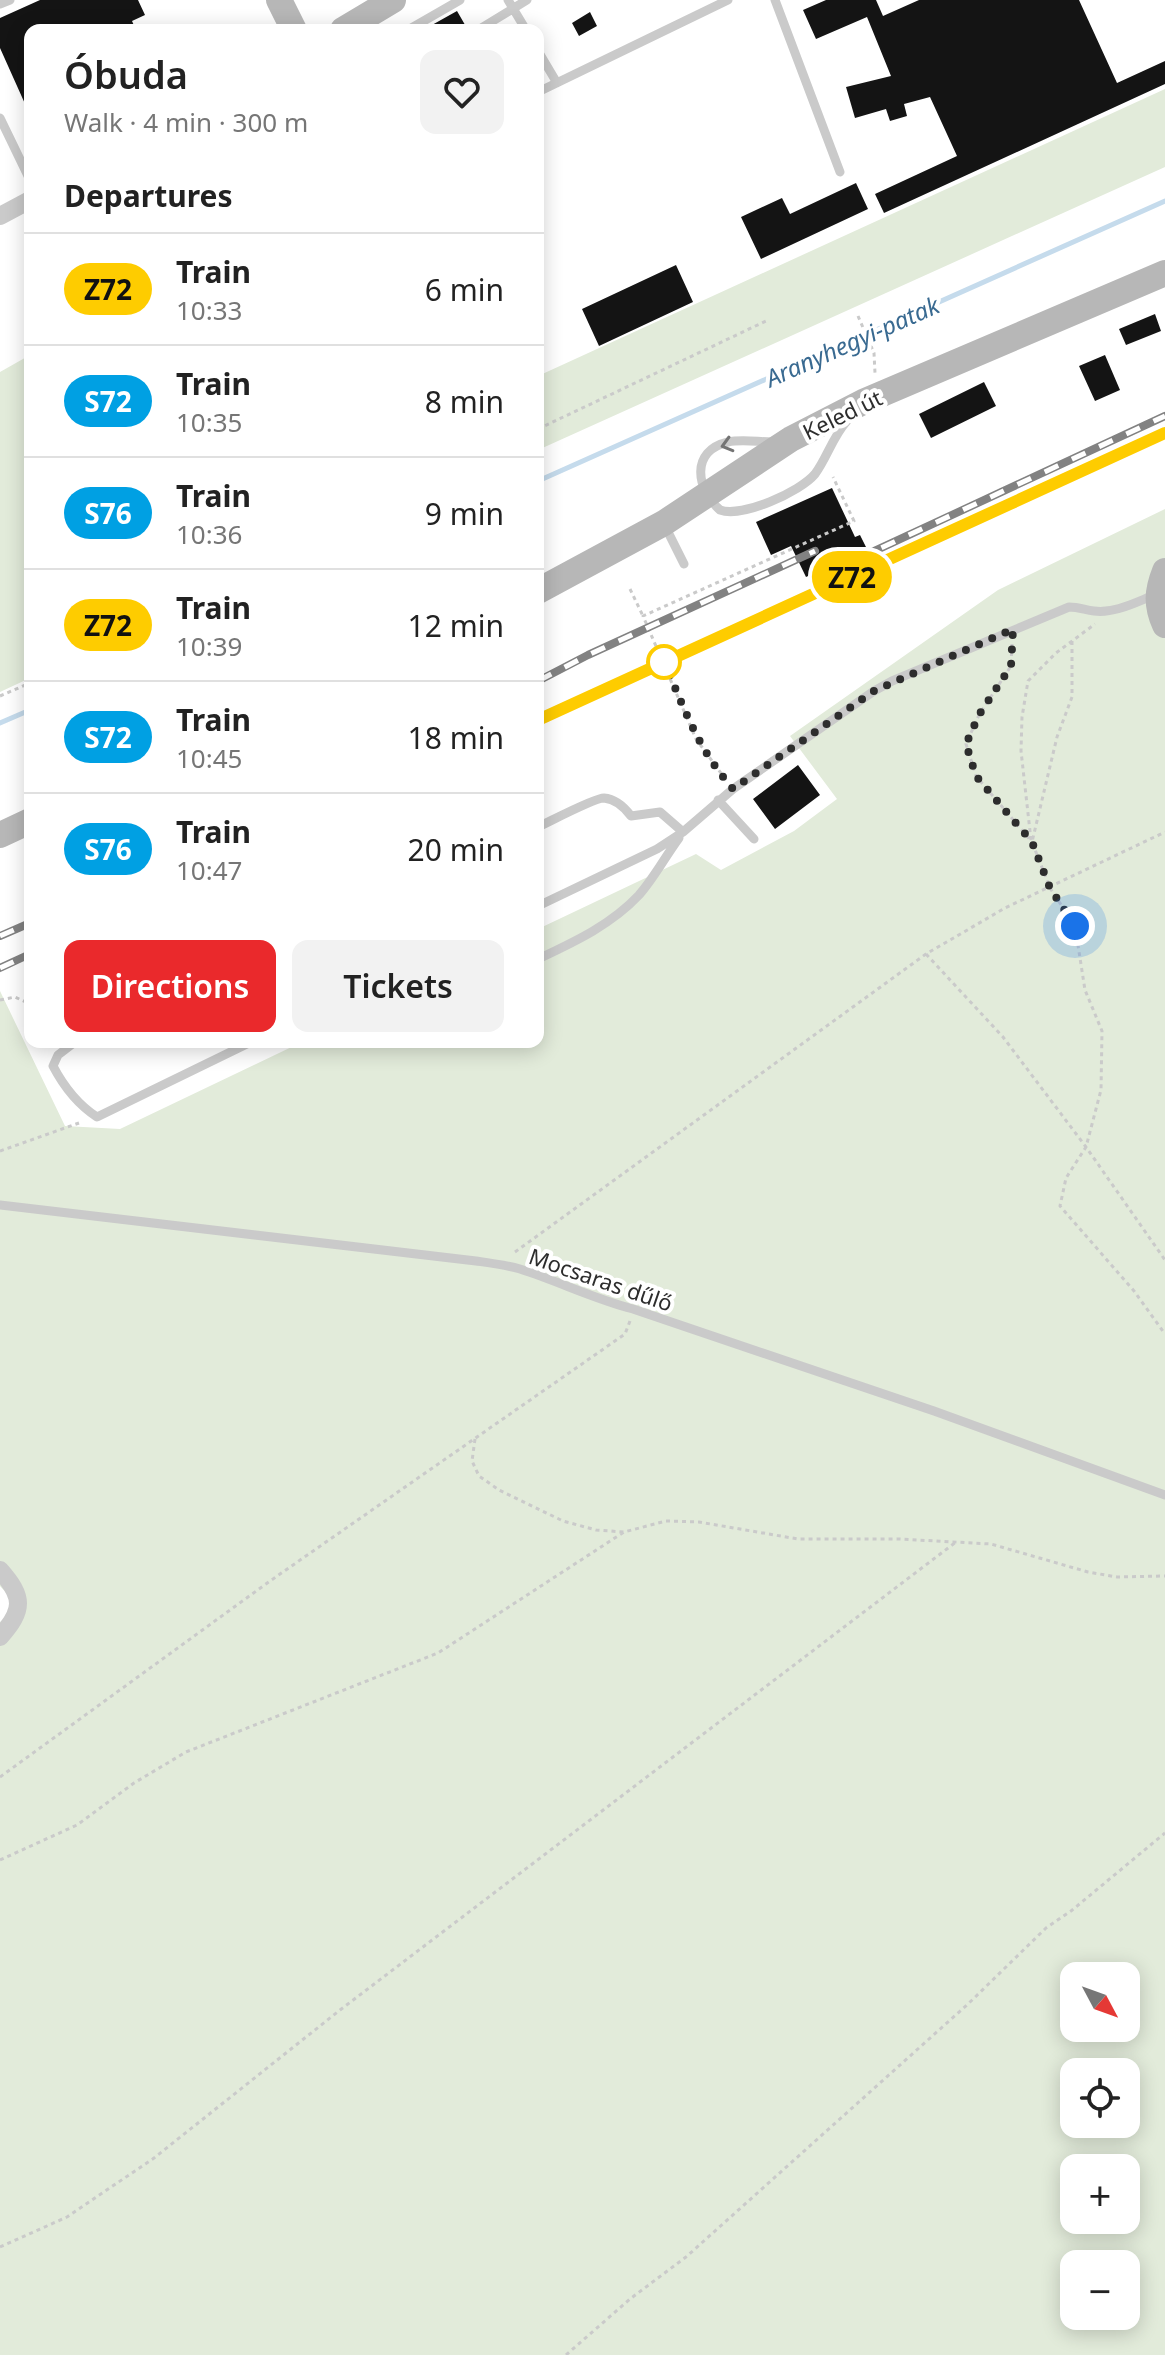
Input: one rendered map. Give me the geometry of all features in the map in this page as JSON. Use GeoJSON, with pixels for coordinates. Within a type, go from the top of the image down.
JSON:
{"type":"FeatureCollection","features":[{"type":"Feature","properties":{"kind":"street"},"geometry":{"type":"LineString","coordinates":[[279,0],[291,24]]}},
{"type":"Feature","properties":{"kind":"street"},"geometry":{"type":"LineString","coordinates":[[353,24],[393,0]]}},
{"type":"Feature","properties":{"kind":"street"},"geometry":{"type":"LineString","coordinates":[[0,216],[24,203]]}},
{"type":"Feature","properties":{"kind":"street","name":"Keled út"},"geometry":{"type":"LineString","coordinates":[[544,588],[664,523],[791,439],[863,402],[1165,273]]}},
{"type":"Feature","properties":{"kind":"street"},"geometry":{"type":"LineString","coordinates":[[1161,583],[1158,610],[1165,625]]}},
{"type":"Feature","properties":{"kind":"street"},"geometry":{"type":"LineString","coordinates":[[0,835],[24,824]]}},
{"type":"Feature","properties":{"kind":"street"},"geometry":{"type":"LineString","coordinates":[[0,1570],[18,1593],[19,1607],[13,1623],[0,1637]]}},
{"type":"Feature","properties":{"kind":"lane"},"geometry":{"type":"LineString","coordinates":[[0,4],[10,0]]}},
{"type":"Feature","properties":{"kind":"lane"},"geometry":{"type":"LineString","coordinates":[[418,24],[460,0]]}},
{"type":"Feature","properties":{"kind":"lane"},"geometry":{"type":"LineString","coordinates":[[486,24],[511,4],[527,0]]}},
{"type":"Feature","properties":{"kind":"lane"},"geometry":{"type":"LineString","coordinates":[[544,89],[728,0]]}},
{"type":"Feature","properties":{"kind":"lane"},"geometry":{"type":"LineString","coordinates":[[775,0],[840,172]]}},
{"type":"Feature","properties":{"kind":"lane"},"geometry":{"type":"LineString","coordinates":[[511,4],[523,24]]}},
{"type":"Feature","properties":{"kind":"lane"},"geometry":{"type":"LineString","coordinates":[[544,61],[557,83]]}},
{"type":"Feature","properties":{"kind":"lane"},"geometry":{"type":"LineString","coordinates":[[0,118],[24,168]]}},
{"type":"Feature","properties":{"kind":"lane"},"geometry":{"type":"LineString","coordinates":[[706,495],[720,510],[739,512],[803,486],[816,472],[843,426],[863,402]]}},
{"type":"Feature","properties":{"kind":"lane"},"geometry":{"type":"LineString","coordinates":[[664,523],[684,564]]}},
{"type":"Feature","properties":{"kind":"lane"},"geometry":{"type":"LineString","coordinates":[[544,903],[657,849],[683,832],[733,789],[874,691],[1069,607],[1082,607],[1094,612],[1114,609],[1161,583]]}},
{"type":"Feature","properties":{"kind":"lane"},"geometry":{"type":"LineString","coordinates":[[544,824],[602,798],[625,808],[631,816],[660,812],[683,832]]}},
{"type":"Feature","properties":{"kind":"lane"},"geometry":{"type":"LineString","coordinates":[[718,800],[754,839]]}},
{"type":"Feature","properties":{"kind":"lane"},"geometry":{"type":"LineString","coordinates":[[544,956],[576,941],[621,912],[654,876],[683,832]]}},
{"type":"Feature","properties":{"kind":"lane"},"geometry":{"type":"LineString","coordinates":[[67,1048],[58,1055],[53,1066],[73,1097],[97,1117],[239,1048]]}},
{"type":"Feature","properties":{"kind":"lane","name":"Mocsaras dűlő"},"geometry":{"type":"LineString","coordinates":[[0,1205],[516,1268],[569,1286],[601,1301],[633,1309],[934,1411],[1165,1495]]}},
{"type":"Feature","properties":{"kind":"path"},"geometry":{"type":"LineString","coordinates":[[858,316],[874,353]]}},
{"type":"Feature","properties":{"kind":"path"},"geometry":{"type":"LineString","coordinates":[[544,426],[766,321]]}},
{"type":"Feature","properties":{"kind":"path"},"geometry":{"type":"LineString","coordinates":[[643,616],[854,521],[833,477]]}},
{"type":"Feature","properties":{"kind":"path"},"geometry":{"type":"LineString","coordinates":[[630,589],[696,739],[733,789]]}},
{"type":"Feature","properties":{"kind":"path"},"geometry":{"type":"LineString","coordinates":[[1114,609],[1072,641],[1028,681],[1021,751],[1032,842],[1050,888],[1075,926],[1085,990],[1102,1031],[1101,1090],[1086,1147],[1066,1178],[1060,1206],[1134,1291],[1165,1334]]}},
{"type":"Feature","properties":{"kind":"path"},"geometry":{"type":"LineString","coordinates":[[1013,629],[1011,666],[979,715],[966,744],[976,776],[1032,842]]}},
{"type":"Feature","properties":{"kind":"path"},"geometry":{"type":"LineString","coordinates":[[1032,842],[1057,737],[1072,697],[1072,641]]}},
{"type":"Feature","properties":{"kind":"path"},"geometry":{"type":"LineString","coordinates":[[0,696],[24,686]]}},
{"type":"Feature","properties":{"kind":"path"},"geometry":{"type":"LineString","coordinates":[[498,1265],[926,954],[1005,908],[1165,832]]}},
{"type":"Feature","properties":{"kind":"path"},"geometry":{"type":"LineString","coordinates":[[926,954],[981,1011],[1086,1147],[1165,1260]]}},
{"type":"Feature","properties":{"kind":"path"},"geometry":{"type":"LineString","coordinates":[[0,1000],[15,997],[24,1001]]}},
{"type":"Feature","properties":{"kind":"path"},"geometry":{"type":"LineString","coordinates":[[0,1151],[97,1117]]}},
{"type":"Feature","properties":{"kind":"path"},"geometry":{"type":"LineString","coordinates":[[0,1777],[270,1581],[625,1334],[629,1324]]}},
{"type":"Feature","properties":{"kind":"path"},"geometry":{"type":"LineString","coordinates":[[476,1437],[472,1461],[479,1476],[499,1490],[563,1521],[596,1530],[624,1532]]}},
{"type":"Feature","properties":{"kind":"path"},"geometry":{"type":"LineString","coordinates":[[0,1860],[77,1825],[134,1783],[186,1752],[438,1653],[624,1532],[666,1521],[699,1522],[798,1539],[991,1544],[1088,1572],[1117,1577],[1165,1576]]}},
{"type":"Feature","properties":{"kind":"path"},"geometry":{"type":"LineString","coordinates":[[0,2247],[67,2217],[154,2158],[340,2010],[956,1542]]}},
{"type":"Feature","properties":{"kind":"path"},"geometry":{"type":"LineString","coordinates":[[566,2355],[630,2299],[686,2257],[968,2004],[1046,1928],[1165,1833]]}},
{"type":"Feature","properties":{"kind":"green space"},"geometry":{"type":"Polygon","coordinates":[[[1165,89],[1165,167],[544,447],[544,373],[1165,89]]]}},
{"type":"Feature","properties":{"kind":"green space"},"geometry":{"type":"Polygon","coordinates":[[[24,358],[24,681],[0,692],[0,372],[24,358]]]}},
{"type":"Feature","properties":{"kind":"green space"},"geometry":{"type":"Polygon","coordinates":[[[1165,509],[1165,2355],[0,2355],[0,1622],[19,1607],[0,1586],[0,991],[24,1041],[24,1048],[27,1048],[65,1126],[120,1129],[289,1048],[544,1048],[544,926],[696,854],[721,870],[794,831],[837,799],[790,736],[998,590],[1165,509]]]}},
{"type":"Feature","properties":{"kind":"building"},"geometry":{"type":"Polygon","coordinates":[[[40,0],[138,0],[145,15],[132,21],[133,24],[24,24],[24,102],[0,48],[0,18],[40,0]]]}},
{"type":"Feature","properties":{"kind":"building"},"geometry":{"type":"Polygon","coordinates":[[[826,0],[876,0],[883,16],[919,0],[1079,0],[1117,83],[1165,61],[1165,84],[884,213],[875,194],[957,156],[930,97],[904,104],[907,116],[890,121],[886,109],[855,118],[846,87],[891,76],[867,17],[816,39],[803,10],[826,0]]]}},
{"type":"Feature","properties":{"kind":"building"},"geometry":{"type":"Polygon","coordinates":[[[457,11],[465,24],[434,24],[457,11]]]}},
{"type":"Feature","properties":{"kind":"building"},"geometry":{"type":"Polygon","coordinates":[[[590,12],[597,26],[579,36],[572,23],[590,12]]]}},
{"type":"Feature","properties":{"kind":"building"},"geometry":{"type":"Polygon","coordinates":[[[856,183],[868,209],[761,259],[741,217],[782,198],[790,214],[856,183]]]}},
{"type":"Feature","properties":{"kind":"building"},"geometry":{"type":"Polygon","coordinates":[[[676,265],[693,302],[599,346],[582,309],[676,265]]]}},
{"type":"Feature","properties":{"kind":"building"},"geometry":{"type":"Polygon","coordinates":[[[1155,314],[1161,331],[1126,345],[1119,329],[1155,314]]]}},
{"type":"Feature","properties":{"kind":"building"},"geometry":{"type":"Polygon","coordinates":[[[1105,355],[1120,390],[1095,401],[1079,366],[1105,355]]]}},
{"type":"Feature","properties":{"kind":"building"},"geometry":{"type":"Polygon","coordinates":[[[984,382],[996,406],[931,438],[919,414],[984,382]]]}},
{"type":"Feature","properties":{"kind":"building"},"geometry":{"type":"Polygon","coordinates":[[[832,488],[855,537],[860,535],[867,549],[806,577],[791,546],[771,555],[756,522],[832,488]]]}},
{"type":"Feature","properties":{"kind":"building"},"geometry":{"type":"Polygon","coordinates":[[[798,765],[820,795],[775,829],[753,799],[798,765]]]}},
{"type":"Feature","properties":{"kind":"waterway","name":"Aranyhegyi-patak"},"geometry":{"type":"LineString","coordinates":[[544,478],[1165,201]]}},
{"type":"Feature","properties":{"kind":"waterway","name":"Aranyhegyi-patak"},"geometry":{"type":"LineString","coordinates":[[0,723],[24,713]]}},
{"type":"Feature","properties":{"kind":"railway"},"geometry":{"type":"LineString","coordinates":[[827,573],[1165,416]]}},
{"type":"Feature","properties":{"kind":"railway"},"geometry":{"type":"LineString","coordinates":[[544,717],[1165,432]]}},
{"type":"Feature","properties":{"kind":"railway"},"geometry":{"type":"LineString","coordinates":[[544,678],[815,551]]}},
{"type":"Feature","properties":{"kind":"railway"},"geometry":{"type":"LineString","coordinates":[[0,936],[24,926]]}},
{"type":"Feature","properties":{"kind":"railway"},"geometry":{"type":"LineString","coordinates":[[0,968],[24,957]]}},
{"type":"Feature","properties":{"kind":"train","name":"Z72"},"geometry":{"type":"LineString","coordinates":[[544,717],[1165,433]]}},
{"type":"Feature","properties":{"kind":"route"},"geometry":{"type":"LineString","coordinates":[[664,662],[696,739],[733,789],[874,691],[1013,629],[1011,666],[979,715],[966,744],[976,776],[1032,842],[1050,888],[1075,926]]}}]}
